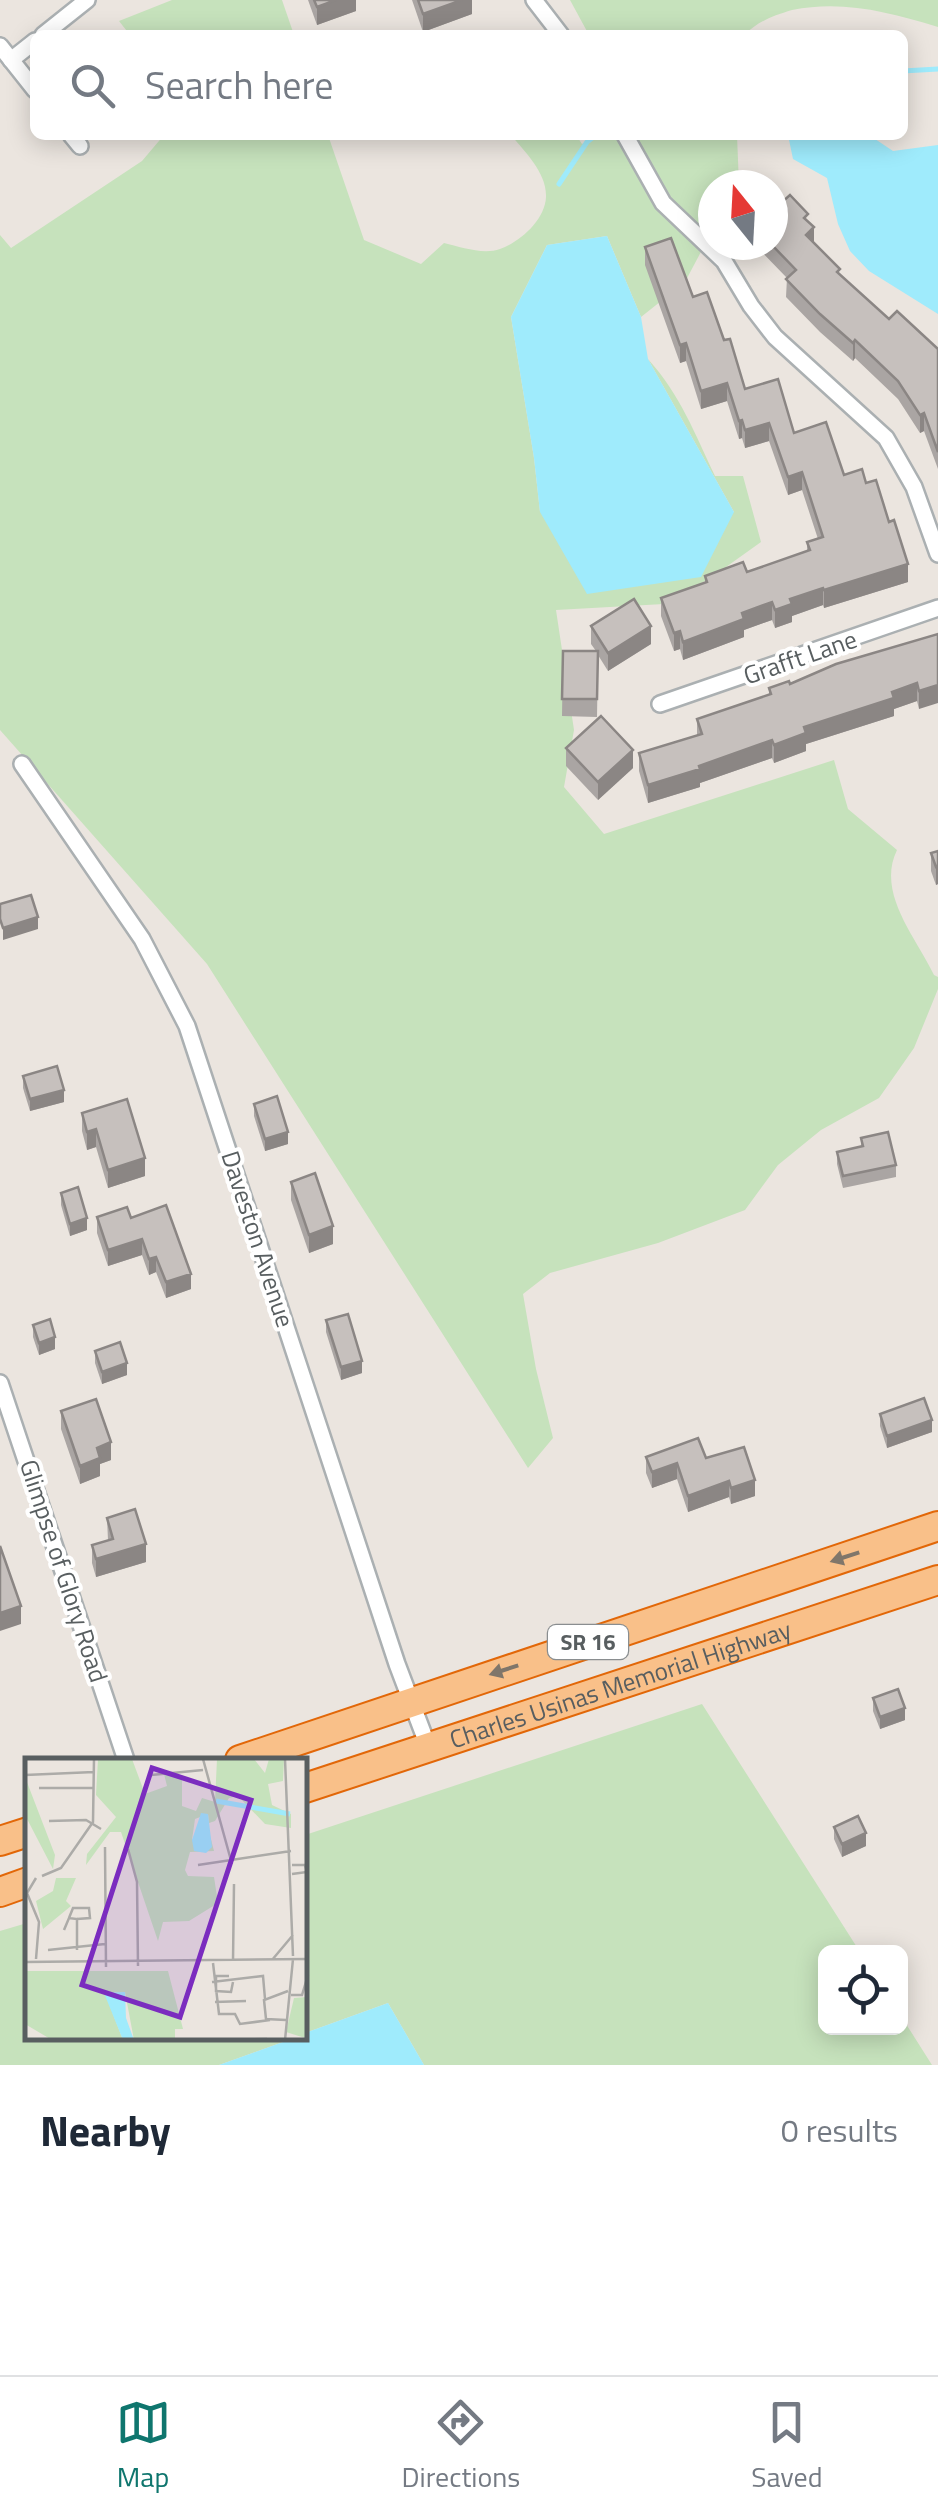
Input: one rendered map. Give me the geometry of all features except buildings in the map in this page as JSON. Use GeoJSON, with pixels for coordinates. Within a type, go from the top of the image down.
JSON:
{"type":"FeatureCollection","features":[{"type":"Feature","properties":{"kind":"highway","name":"Charles Usinas Memorial Highway"},"geometry":{"type":"LineString","coordinates":[[246,1758],[938,1526]]}},
{"type":"Feature","properties":{"kind":"highway","name":"Charles Usinas Memorial Highway"},"geometry":{"type":"LineString","coordinates":[[308,1787],[938,1580]]}},
{"type":"Feature","properties":{"kind":"highway"},"geometry":{"type":"LineString","coordinates":[[0,1841],[25,1833]]}},
{"type":"Feature","properties":{"kind":"highway"},"geometry":{"type":"LineString","coordinates":[[0,1892],[25,1883]]}},
{"type":"Feature","properties":{"kind":"street"},"geometry":{"type":"LineString","coordinates":[[49,30],[87,0]]}},
{"type":"Feature","properties":{"kind":"street"},"geometry":{"type":"LineString","coordinates":[[534,0],[558,30]]}},
{"type":"Feature","properties":{"kind":"street"},"geometry":{"type":"LineString","coordinates":[[12,60],[30,45]]}},
{"type":"Feature","properties":{"kind":"street"},"geometry":{"type":"LineString","coordinates":[[0,46],[30,83]]}},
{"type":"Feature","properties":{"kind":"street"},"geometry":{"type":"LineString","coordinates":[[628,140],[663,203],[724,261],[751,306],[790,354],[818,373],[886,438],[914,487],[938,554]]}},
{"type":"Feature","properties":{"kind":"street","name":"Grafft Lane"},"geometry":{"type":"LineString","coordinates":[[660,704],[938,608]]}},
{"type":"Feature","properties":{"kind":"street","name":"Daveston Avenue"},"geometry":{"type":"LineString","coordinates":[[22,764],[142,939],[187,1026],[428,1746]]}},
{"type":"Feature","properties":{"kind":"street","name":"Glimpse of Glory Road"},"geometry":{"type":"LineString","coordinates":[[0,1383],[125,1758]]}},
{"type":"Feature","properties":{"kind":"green space"},"geometry":{"type":"Polygon","coordinates":[[[172,0],[282,0],[292,30],[126,30],[119,21],[172,0]]]}},
{"type":"Feature","properties":{"kind":"green space"},"geometry":{"type":"Polygon","coordinates":[[[570,0],[938,0],[938,27],[883,12],[829,6],[785,12],[751,30],[586,30],[570,0]]]}},
{"type":"Feature","properties":{"kind":"green space"},"geometry":{"type":"Polygon","coordinates":[[[160,140],[330,140],[364,240],[421,264],[444,243],[479,251],[500,249],[523,236],[536,222],[545,206],[543,180],[515,140],[579,140],[582,144],[591,140],[737,140],[738,170],[698,170],[698,257],[685,282],[641,317],[607,236],[547,245],[511,317],[540,512],[734,512],[648,359],[678,401],[715,476],[743,476],[761,542],[712,577],[664,604],[556,610],[574,730],[564,787],[604,834],[834,760],[848,809],[897,850],[891,882],[895,898],[909,930],[938,977],[938,989],[914,1048],[879,1098],[821,1130],[778,1165],[745,1210],[658,1243],[550,1273],[523,1294],[553,1438],[528,1468],[207,964],[0,730],[0,235],[11,248],[142,161],[160,140]]]}},
{"type":"Feature","properties":{"kind":"green space"},"geometry":{"type":"Polygon","coordinates":[[[702,1704],[856,1945],[818,1945],[818,2035],[908,2035],[908,2027],[932,2065],[424,2065],[388,2003],[308,2032],[308,1834],[702,1704]]]}},
{"type":"Feature","properties":{"kind":"green space"},"geometry":{"type":"Polygon","coordinates":[[[25,1924],[25,2040],[288,2040],[219,2065],[0,2065],[0,1931],[25,1924]]]}},
{"type":"Feature","properties":{"kind":"water"},"geometry":{"type":"Polygon","coordinates":[[[789,140],[876,140],[893,151],[938,145],[938,314],[869,271],[850,251],[838,224],[827,178],[793,159],[789,140]]]}},
{"type":"Feature","properties":{"kind":"water"},"geometry":{"type":"Polygon","coordinates":[[[607,236],[641,317],[648,359],[734,512],[701,577],[587,594],[540,512],[511,317],[547,245],[607,236]]]}},
{"type":"Feature","properties":{"kind":"water"},"geometry":{"type":"Polygon","coordinates":[[[388,2003],[424,2065],[219,2065],[288,2040],[308,2040],[308,2032],[388,2003]]]}},
{"type":"Feature","properties":{"kind":"waterway"},"geometry":{"type":"LineString","coordinates":[[908,71],[938,69]]}},
{"type":"Feature","properties":{"kind":"waterway"},"geometry":{"type":"LineString","coordinates":[[559,184],[590,140]]}}]}
